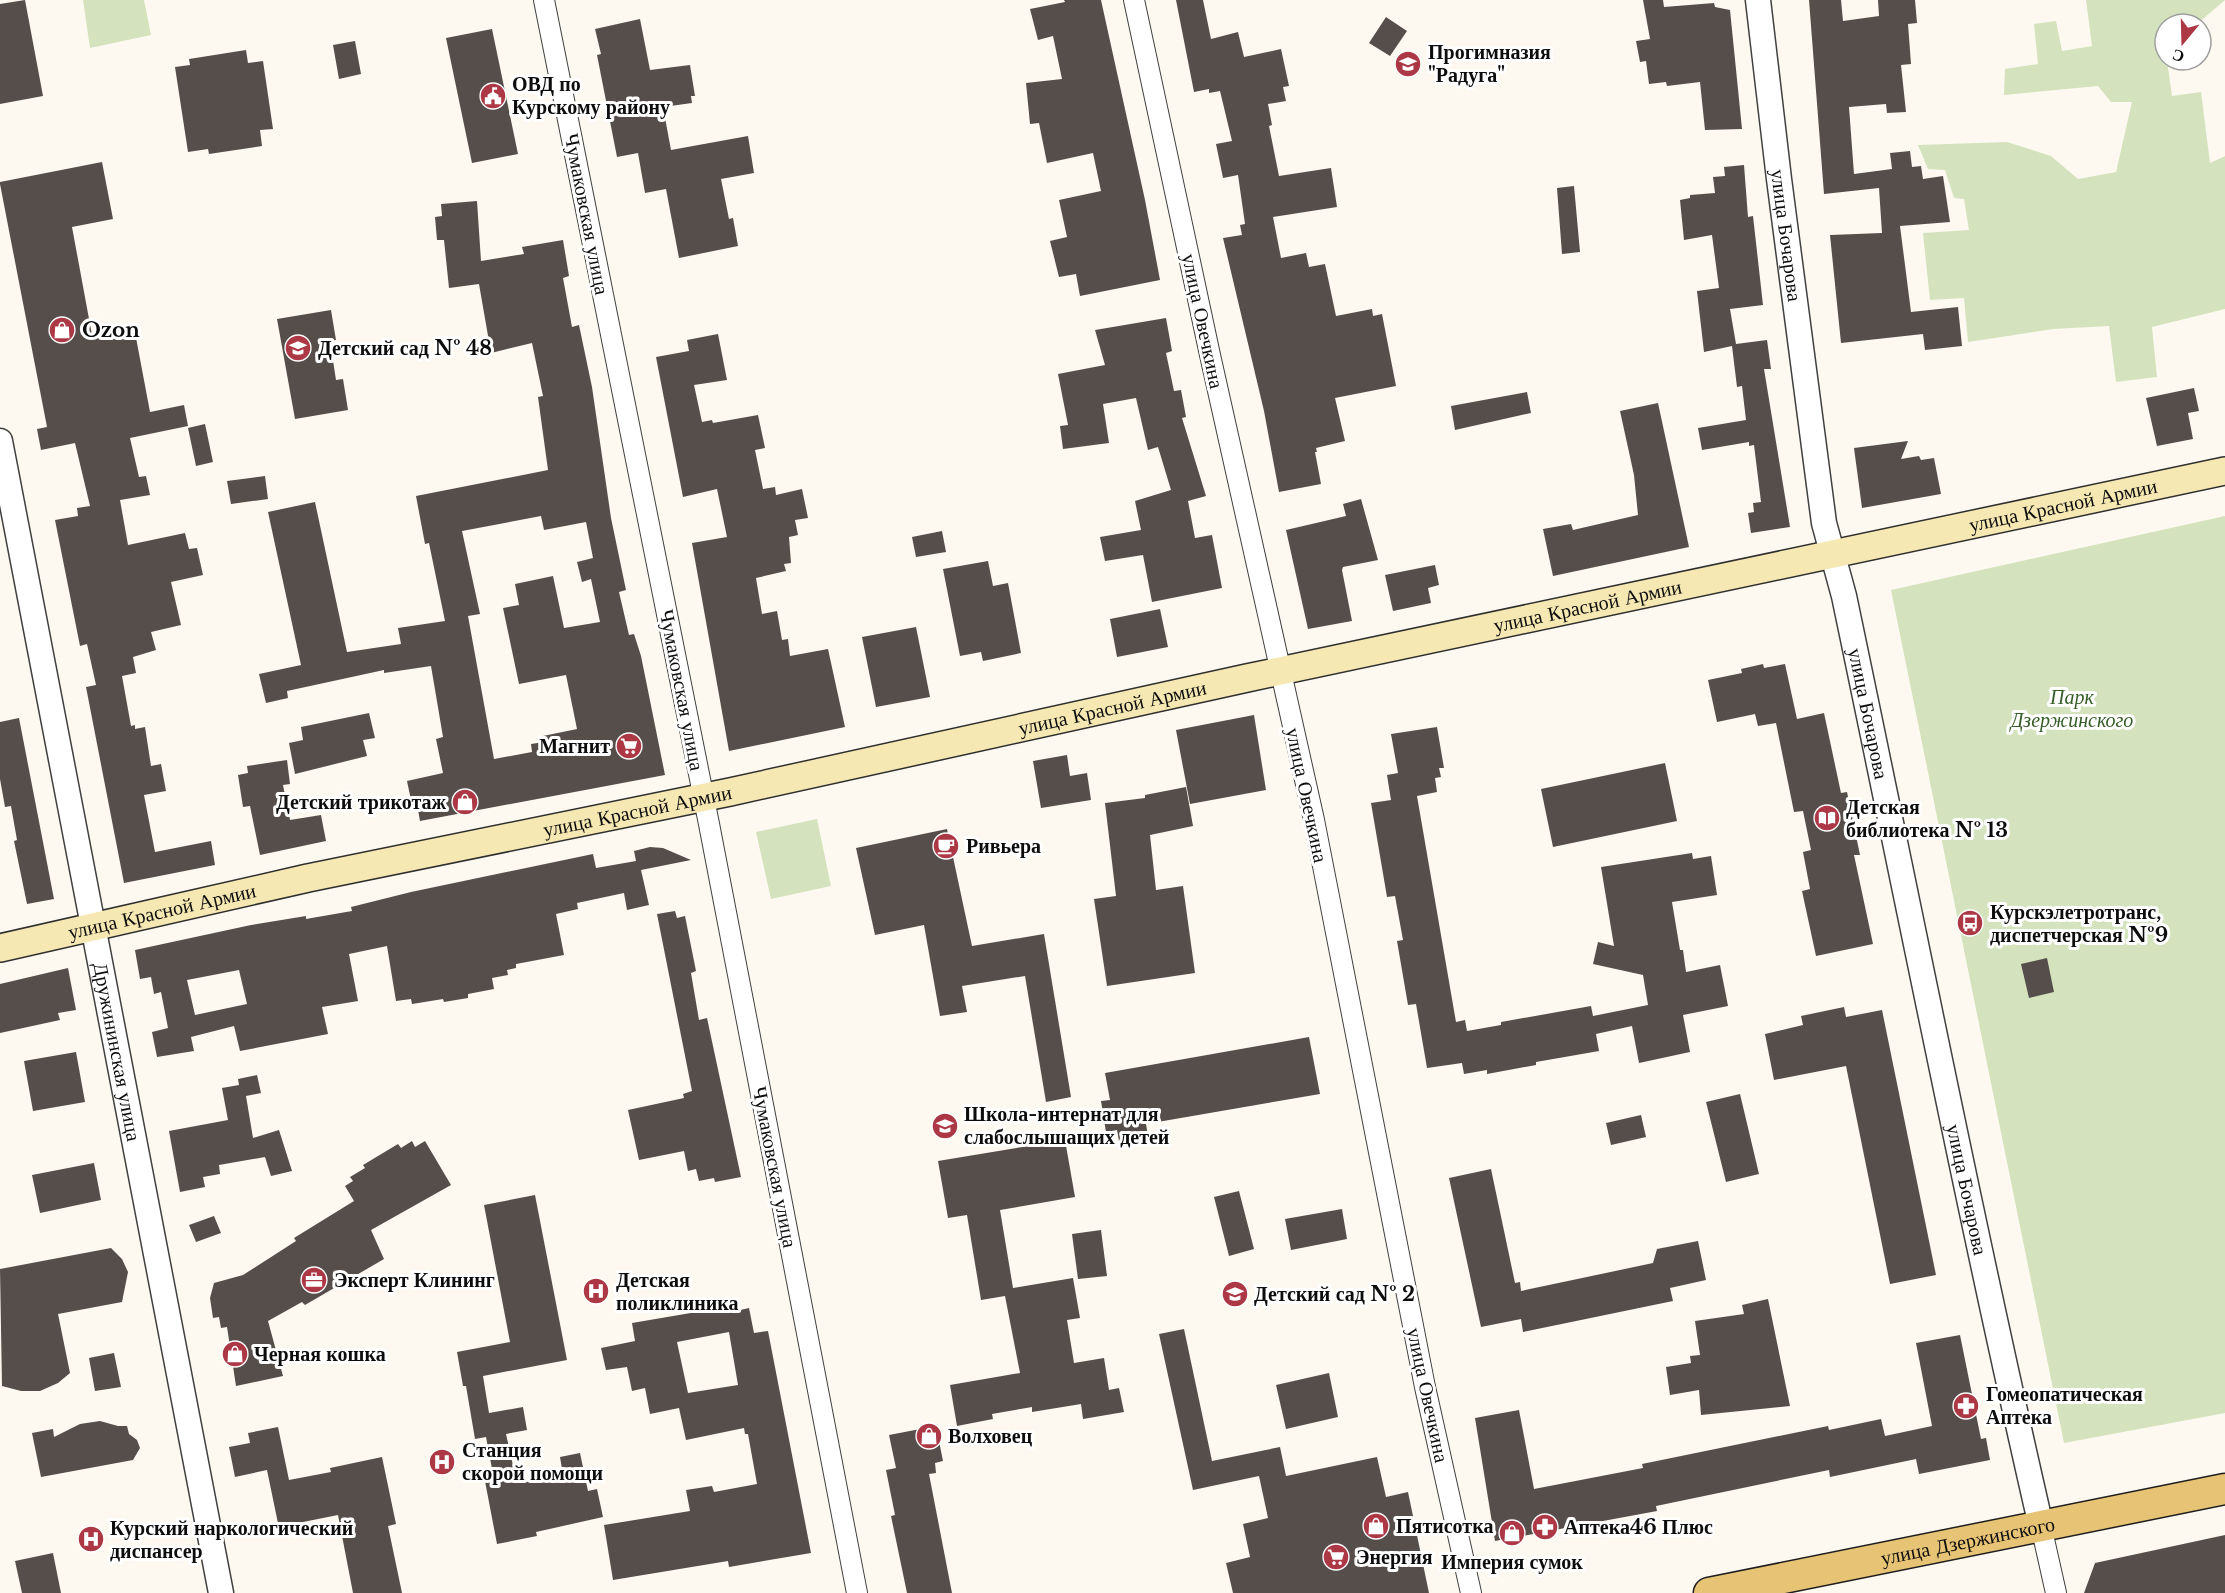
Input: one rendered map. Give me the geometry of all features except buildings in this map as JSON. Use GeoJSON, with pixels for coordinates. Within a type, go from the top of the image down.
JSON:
{"type":"FeatureCollection","features":[{"type":"Feature","properties":{"kind":"main road","name":"улица Красной Армии"},"geometry":{"type":"LineString","coordinates":[[0,948],[342,870],[704,798],[1280,671],[2225,471]]}},
{"type":"Feature","properties":{"kind":"main road","name":"улица Дзержинского"},"geometry":{"type":"LineString","coordinates":[[1709,1593],[2225,1489]]}},
{"type":"Feature","properties":{"kind":"street","name":"Чумаковская улица"},"geometry":{"type":"LineString","coordinates":[[544,0],[704,798],[857,1593]]}},
{"type":"Feature","properties":{"kind":"street","name":"улица Овечкина"},"geometry":{"type":"LineString","coordinates":[[1134,0],[1314,820],[1425,1387],[1471,1593]]}},
{"type":"Feature","properties":{"kind":"street","name":"улица Бочарова"},"geometry":{"type":"LineString","coordinates":[[1758,0],[1824,524],[1844,596],[1953,1134],[1990,1289],[2041,1527]]}},
{"type":"Feature","properties":{"kind":"street","name":"Дружининская улица"},"geometry":{"type":"LineString","coordinates":[[0,441],[221,1593]]}},
{"type":"Feature","properties":{"kind":"street"},"geometry":{"type":"LineString","coordinates":[[2041,1527],[2056,1593]]}},
{"type":"Feature","properties":{"kind":"green space"},"geometry":{"type":"Polygon","coordinates":[[[83,0],[144,0],[151,35],[90,48],[83,0]]]}},
{"type":"Feature","properties":{"kind":"green space"},"geometry":{"type":"Polygon","coordinates":[[[2086,0],[2225,0],[2211,12],[2153,12],[2153,72],[2169,72],[2172,96],[2201,92],[2210,163],[2225,156],[2225,309],[2152,327],[2157,377],[2116,382],[2109,326],[2053,329],[1968,342],[1964,298],[1930,300],[1923,233],[1969,230],[1964,199],[1954,198],[1945,170],[1928,169],[1918,145],[2007,142],[2051,156],[2078,179],[2116,172],[2132,102],[2111,102],[2098,86],[2004,95],[2005,69],[2038,64],[2034,24],[2056,21],[2062,51],[2092,46],[2086,0]]]}},
{"type":"Feature","properties":{"kind":"green space","name":"Парк Дзержинского"},"geometry":{"type":"Polygon","coordinates":[[[2225,516],[2225,1413],[2064,1443],[1891,590],[2225,516]]]}},
{"type":"Feature","properties":{"kind":"green space"},"geometry":{"type":"Polygon","coordinates":[[[817,819],[831,886],[771,899],[756,832],[817,819]]]}},
{"type":"Feature","properties":{"kind":"place","name":"Прогимназия \"Радуга\""},"geometry":{"type":"Point","coordinates":[1408,64]}},
{"type":"Feature","properties":{"kind":"place","name":"ОВД по Курскому району"},"geometry":{"type":"Point","coordinates":[493,96]}},
{"type":"Feature","properties":{"kind":"place","name":"Ozon"},"geometry":{"type":"Point","coordinates":[62,330]}},
{"type":"Feature","properties":{"kind":"place","name":"Детский сад № 48"},"geometry":{"type":"Point","coordinates":[298,348]}},
{"type":"Feature","properties":{"kind":"place","name":"Магнит"},"geometry":{"type":"Point","coordinates":[629,746]}},
{"type":"Feature","properties":{"kind":"place","name":"Детский трикотаж"},"geometry":{"type":"Point","coordinates":[465,802]}},
{"type":"Feature","properties":{"kind":"place","name":"Детская библиотека № 13"},"geometry":{"type":"Point","coordinates":[1827,818]}},
{"type":"Feature","properties":{"kind":"place","name":"Ривьера"},"geometry":{"type":"Point","coordinates":[946,846]}},
{"type":"Feature","properties":{"kind":"place","name":"Курскэлетротранс, диспетчерская №9"},"geometry":{"type":"Point","coordinates":[1970,923]}},
{"type":"Feature","properties":{"kind":"place","name":"Школа-интернат для слабослышащих детей"},"geometry":{"type":"Point","coordinates":[945,1126]}},
{"type":"Feature","properties":{"kind":"place","name":"Эксперт Клининг"},"geometry":{"type":"Point","coordinates":[314,1280]}},
{"type":"Feature","properties":{"kind":"place","name":"Детская поликлиника"},"geometry":{"type":"Point","coordinates":[596,1291]}},
{"type":"Feature","properties":{"kind":"place","name":"Детский сад № 2"},"geometry":{"type":"Point","coordinates":[1235,1294]}},
{"type":"Feature","properties":{"kind":"place","name":"Черная кошка"},"geometry":{"type":"Point","coordinates":[235,1354]}},
{"type":"Feature","properties":{"kind":"place","name":"Гомеопатическая Аптека"},"geometry":{"type":"Point","coordinates":[1966,1406]}},
{"type":"Feature","properties":{"kind":"place","name":"Волховец"},"geometry":{"type":"Point","coordinates":[929,1436]}},
{"type":"Feature","properties":{"kind":"place","name":"Станция скорой помощи"},"geometry":{"type":"Point","coordinates":[442,1462]}},
{"type":"Feature","properties":{"kind":"place","name":"Пятисотка"},"geometry":{"type":"Point","coordinates":[1376,1526]}},
{"type":"Feature","properties":{"kind":"place","name":"Аптека46 Плюс"},"geometry":{"type":"Point","coordinates":[1545,1527]}},
{"type":"Feature","properties":{"kind":"place","name":"Империя сумок"},"geometry":{"type":"Point","coordinates":[1512,1533]}},
{"type":"Feature","properties":{"kind":"place","name":"Курский наркологический диспансер"},"geometry":{"type":"Point","coordinates":[91,1539]}},
{"type":"Feature","properties":{"kind":"place","name":"Энергия"},"geometry":{"type":"Point","coordinates":[1336,1557]}}]}
